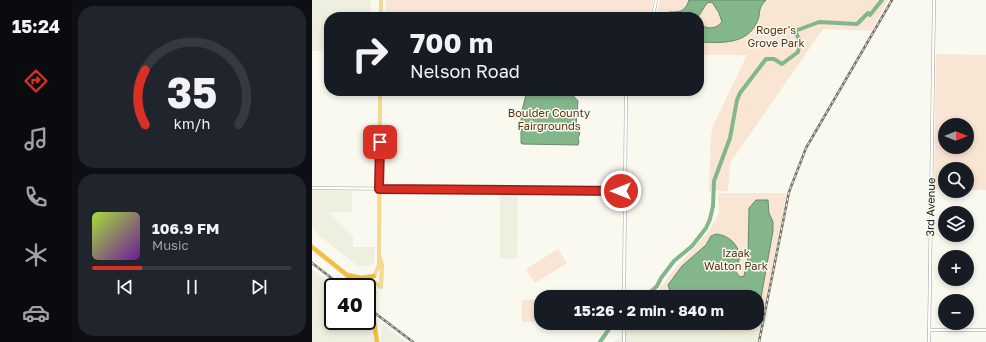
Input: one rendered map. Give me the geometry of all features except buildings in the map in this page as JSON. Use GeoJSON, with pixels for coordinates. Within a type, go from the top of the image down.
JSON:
{"type":"FeatureCollection","features":[{"type":"Feature","properties":{"kind":"highway"},"geometry":{"type":"LineString","coordinates":[[312,247],[350,278]]}},
{"type":"Feature","properties":{"kind":"highway"},"geometry":{"type":"LineString","coordinates":[[347,275],[362,278],[374,276]]}},
{"type":"Feature","properties":{"kind":"highway"},"geometry":{"type":"LineString","coordinates":[[376,330],[378,342]]}},
{"type":"Feature","properties":{"kind":"main road"},"geometry":{"type":"LineString","coordinates":[[381,0],[381,12]]}},
{"type":"Feature","properties":{"kind":"main road"},"geometry":{"type":"LineString","coordinates":[[371,278],[374,276],[378,268],[379,256],[380,96]]}},
{"type":"Feature","properties":{"kind":"main road"},"geometry":{"type":"LineString","coordinates":[[376,283],[381,287],[382,265],[379,256]]}},
{"type":"Feature","properties":{"kind":"street"},"geometry":{"type":"LineString","coordinates":[[654,12],[656,0]]}},
{"type":"Feature","properties":{"kind":"street","name":"3rd Avenue"},"geometry":{"type":"LineString","coordinates":[[929,342],[934,0]]}},
{"type":"Feature","properties":{"kind":"street"},"geometry":{"type":"LineString","coordinates":[[624,290],[626,96]]}},
{"type":"Feature","properties":{"kind":"street"},"geometry":{"type":"LineString","coordinates":[[312,188],[624,191]]}},
{"type":"Feature","properties":{"kind":"street"},"geometry":{"type":"LineString","coordinates":[[624,330],[624,342]]}},
{"type":"Feature","properties":{"kind":"street"},"geometry":{"type":"LineString","coordinates":[[929,330],[986,330]]}},
{"type":"Feature","properties":{"kind":"shaded area"},"geometry":{"type":"Polygon","coordinates":[[[312,0],[371,0],[371,12],[324,12],[324,51],[312,51],[312,0]]]}},
{"type":"Feature","properties":{"kind":"shaded area"},"geometry":{"type":"Polygon","coordinates":[[[689,0],[766,0],[760,9],[757,22],[747,35],[740,39],[716,43],[704,42],[704,26],[711,28],[722,22],[719,13],[712,2],[707,3],[701,12],[669,12],[682,10],[689,0]]]}},
{"type":"Feature","properties":{"kind":"shaded area","name":"Boulder County Fairgrounds"},"geometry":{"type":"Polygon","coordinates":[[[526,96],[574,96],[578,101],[576,126],[580,134],[578,137],[578,145],[522,144],[521,114],[526,96]]]}},
{"type":"Feature","properties":{"kind":"shaded area"},"geometry":{"type":"Polygon","coordinates":[[[312,190],[352,191],[352,212],[329,212],[353,236],[353,247],[375,247],[374,264],[359,267],[318,235],[312,227],[312,190]]]}},
{"type":"Feature","properties":{"kind":"shaded area"},"geometry":{"type":"Polygon","coordinates":[[[500,193],[518,193],[517,259],[500,258],[500,193]]]}},
{"type":"Feature","properties":{"kind":"shaded area"},"geometry":{"type":"Polygon","coordinates":[[[756,200],[768,200],[769,213],[773,222],[773,231],[762,290],[670,290],[668,285],[682,266],[706,245],[711,236],[716,234],[730,239],[736,246],[739,255],[739,262],[736,272],[740,277],[744,276],[748,257],[749,208],[756,200]]]}},
{"type":"Feature","properties":{"kind":"shaded area"},"geometry":{"type":"Polygon","coordinates":[[[312,269],[324,278],[324,330],[372,330],[375,342],[312,342],[312,269]]]}},
{"type":"Feature","properties":{"kind":"shaded area"},"geometry":{"type":"Polygon","coordinates":[[[381,322],[406,342],[381,342],[381,322]]]}},
{"type":"Feature","properties":{"kind":"shaded area"},"geometry":{"type":"Polygon","coordinates":[[[626,330],[715,330],[715,332],[760,331],[757,342],[613,342],[620,338],[626,330]]]}},
{"type":"Feature","properties":{"kind":"green space"},"geometry":{"type":"Polygon","coordinates":[[[386,0],[653,0],[651,12],[385,12],[386,0]]]}},
{"type":"Feature","properties":{"kind":"green space","name":"Roger's Grove Park"},"geometry":{"type":"Polygon","coordinates":[[[660,0],[888,0],[871,31],[823,29],[730,163],[728,191],[709,191],[712,128],[747,55],[704,55],[704,12],[657,12],[660,0]]]}},
{"type":"Feature","properties":{"kind":"green space"},"geometry":{"type":"Polygon","coordinates":[[[936,54],[986,55],[986,190],[974,190],[974,162],[938,162],[938,189],[934,188],[936,54]]]}},
{"type":"Feature","properties":{"kind":"green space","name":"Izaak Walton Park"},"geometry":{"type":"Polygon","coordinates":[[[718,193],[789,193],[764,312],[764,290],[659,290],[672,272],[709,231],[719,213],[718,193]]]}},
{"type":"Feature","properties":{"kind":"green space"},"geometry":{"type":"Polygon","coordinates":[[[558,249],[567,263],[535,283],[526,269],[558,249]]]}},
{"type":"Feature","properties":{"kind":"green space"},"geometry":{"type":"Polygon","coordinates":[[[522,300],[534,300],[534,322],[522,322],[522,300]]]}},
{"type":"Feature","properties":{"kind":"green space","name":"Izaak Walton Park"},"geometry":{"type":"Polygon","coordinates":[[[715,330],[760,330],[760,331],[715,332],[715,330]]]}},
{"type":"Feature","properties":{"kind":"waterway"},"geometry":{"type":"LineString","coordinates":[[653,290],[674,261],[692,246],[706,228],[713,206],[714,181],[730,138],[737,100],[740,93],[766,59],[774,59],[782,64],[798,52],[800,41],[795,31],[819,22],[857,24],[868,13],[870,15],[882,0]]}},
{"type":"Feature","properties":{"kind":"waterway"},"geometry":{"type":"LineString","coordinates":[[600,342],[608,330]]}},
{"type":"Feature","properties":{"kind":"railway"},"geometry":{"type":"LineString","coordinates":[[759,342],[789,192],[806,148],[892,0]]}},
{"type":"Feature","properties":{"kind":"railway"},"geometry":{"type":"LineString","coordinates":[[312,263],[331,278]]}},
{"type":"Feature","properties":{"kind":"railway"},"geometry":{"type":"LineString","coordinates":[[376,314],[413,342]]}},
{"type":"Feature","properties":{"kind":"route"},"geometry":{"type":"LineString","coordinates":[[380,142],[379,189],[621,191]]}}]}
